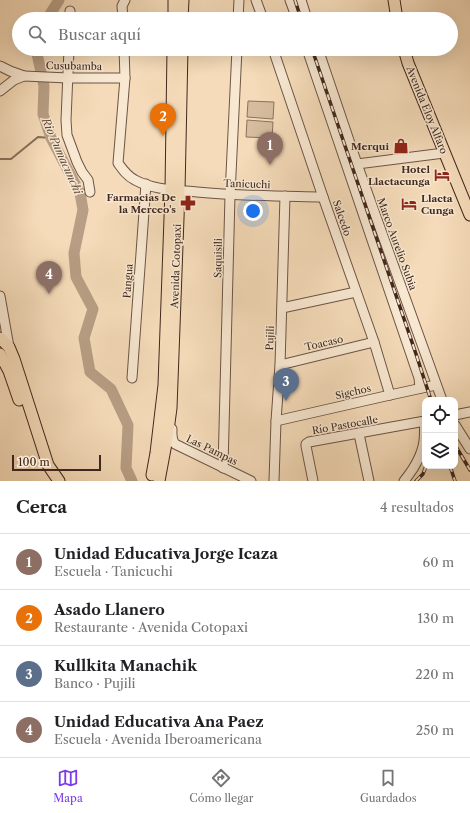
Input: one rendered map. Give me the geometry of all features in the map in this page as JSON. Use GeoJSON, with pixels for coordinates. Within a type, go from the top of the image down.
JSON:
{"type":"FeatureCollection","features":[{"type":"Feature","properties":{"kind":"main road"},"geometry":{"type":"LineString","coordinates":[[174,0],[174,12]]}},
{"type":"Feature","properties":{"kind":"main road"},"geometry":{"type":"LineString","coordinates":[[182,12],[183,0]]}},
{"type":"Feature","properties":{"kind":"main road"},"geometry":{"type":"LineString","coordinates":[[394,0],[396,12]]}},
{"type":"Feature","properties":{"kind":"main road","name":"Avenida Cotopaxi"},"geometry":{"type":"LineString","coordinates":[[174,56],[177,90]]}},
{"type":"Feature","properties":{"kind":"main road","name":"Avenida Cotopaxi"},"geometry":{"type":"LineString","coordinates":[[159,481],[171,408],[177,90],[181,56]]}},
{"type":"Feature","properties":{"kind":"main road","name":"Avenida Eloy Alfaro"},"geometry":{"type":"LineString","coordinates":[[406,56],[470,215]]}},
{"type":"Feature","properties":{"kind":"main road","name":"Avenida Cotopaxi"},"geometry":{"type":"LineString","coordinates":[[151,481],[164,385],[175,190]]}},
{"type":"Feature","properties":{"kind":"main road"},"geometry":{"type":"LineString","coordinates":[[0,338],[9,347],[14,358],[33,419],[44,470],[51,481]]}},
{"type":"Feature","properties":{"kind":"main road"},"geometry":{"type":"LineString","coordinates":[[0,354],[9,371],[48,465],[59,481]]}},
{"type":"Feature","properties":{"kind":"main road"},"geometry":{"type":"LineString","coordinates":[[12,363],[28,411],[33,419]]}},
{"type":"Feature","properties":{"kind":"street"},"geometry":{"type":"LineString","coordinates":[[122,12],[122,6],[125,0]]}},
{"type":"Feature","properties":{"kind":"street"},"geometry":{"type":"LineString","coordinates":[[238,12],[239,0]]}},
{"type":"Feature","properties":{"kind":"street"},"geometry":{"type":"LineString","coordinates":[[256,0],[260,12]]}},
{"type":"Feature","properties":{"kind":"street"},"geometry":{"type":"LineString","coordinates":[[290,0],[294,12]]}},
{"type":"Feature","properties":{"kind":"street"},"geometry":{"type":"LineString","coordinates":[[301,0],[305,12]]}},
{"type":"Feature","properties":{"kind":"street"},"geometry":{"type":"LineString","coordinates":[[68,56],[65,77],[66,134],[77,162],[88,180],[90,192]]}},
{"type":"Feature","properties":{"kind":"street"},"geometry":{"type":"LineString","coordinates":[[124,56],[125,78],[118,162],[125,173],[134,180],[175,190]]}},
{"type":"Feature","properties":{"kind":"street","name":"Saquisili"},"geometry":{"type":"LineString","coordinates":[[223,468],[230,195],[237,56]]}},
{"type":"Feature","properties":{"kind":"street","name":"Salcedo"},"geometry":{"type":"LineString","coordinates":[[275,56],[374,342],[390,394]]}},
{"type":"Feature","properties":{"kind":"street"},"geometry":{"type":"LineString","coordinates":[[309,56],[419,378],[420,388]]}},
{"type":"Feature","properties":{"kind":"street","name":"Marco Aurelio Subia"},"geometry":{"type":"LineString","coordinates":[[320,56],[357,164],[441,397]]}},
{"type":"Feature","properties":{"kind":"street","name":"Cusubamba"},"geometry":{"type":"LineString","coordinates":[[0,66],[26,76],[125,78]]}},
{"type":"Feature","properties":{"kind":"street"},"geometry":{"type":"LineString","coordinates":[[0,91],[14,80],[26,76]]}},
{"type":"Feature","properties":{"kind":"street"},"geometry":{"type":"LineString","coordinates":[[357,164],[444,153]]}},
{"type":"Feature","properties":{"kind":"street","name":"Pangua"},"geometry":{"type":"LineString","coordinates":[[132,378],[146,184]]}},
{"type":"Feature","properties":{"kind":"street","name":"Tanicuchi"},"geometry":{"type":"LineString","coordinates":[[175,190],[230,195],[323,197]]}},
{"type":"Feature","properties":{"kind":"street","name":"Pujili"},"geometry":{"type":"LineString","coordinates":[[274,481],[280,364],[285,196]]}},
{"type":"Feature","properties":{"kind":"street"},"geometry":{"type":"LineString","coordinates":[[282,308],[356,292]]}},
{"type":"Feature","properties":{"kind":"street"},"geometry":{"type":"LineString","coordinates":[[0,296],[9,347]]}},
{"type":"Feature","properties":{"kind":"street","name":"Toacaso"},"geometry":{"type":"LineString","coordinates":[[280,364],[374,342]]}},
{"type":"Feature","properties":{"kind":"street","name":"Sigchos"},"geometry":{"type":"LineString","coordinates":[[276,421],[390,394],[436,385]]}},
{"type":"Feature","properties":{"kind":"street","name":"Las Pampas"},"geometry":{"type":"LineString","coordinates":[[171,408],[173,421],[172,438],[175,444],[251,481]]}},
{"type":"Feature","properties":{"kind":"street"},"geometry":{"type":"LineString","coordinates":[[458,414],[470,412]]}},
{"type":"Feature","properties":{"kind":"street","name":"Río Pastocalle"},"geometry":{"type":"LineString","coordinates":[[313,481],[306,446],[308,442],[422,422]]}},
{"type":"Feature","properties":{"kind":"street"},"geometry":{"type":"LineString","coordinates":[[458,430],[470,449]]}},
{"type":"Feature","properties":{"kind":"street"},"geometry":{"type":"LineString","coordinates":[[404,481],[419,458],[424,442],[424,433]]}},
{"type":"Feature","properties":{"kind":"street"},"geometry":{"type":"LineString","coordinates":[[359,434],[369,481]]}},
{"type":"Feature","properties":{"kind":"shaded area"},"geometry":{"type":"Polygon","coordinates":[[[248,101],[274,102],[273,119],[247,117],[248,101]]]}},
{"type":"Feature","properties":{"kind":"shaded area"},"geometry":{"type":"Polygon","coordinates":[[[247,120],[273,122],[272,138],[246,137],[247,120]]]}},
{"type":"Feature","properties":{"kind":"waterway","name":"Rio Pumacunchi"},"geometry":{"type":"LineString","coordinates":[[51,12],[59,0]]}},
{"type":"Feature","properties":{"kind":"waterway","name":"Rio Pumacunchi"},"geometry":{"type":"LineString","coordinates":[[38,56],[44,86],[43,114],[51,138],[80,193],[83,210],[74,253],[76,277],[93,309],[84,338],[90,372],[111,389],[128,425],[126,468],[132,481]]}},
{"type":"Feature","properties":{"kind":"waterway"},"geometry":{"type":"LineString","coordinates":[[0,159],[11,159],[38,137],[51,138]]}},
{"type":"Feature","properties":{"kind":"railway"},"geometry":{"type":"LineString","coordinates":[[295,0],[299,12]]}},
{"type":"Feature","properties":{"kind":"railway"},"geometry":{"type":"LineString","coordinates":[[314,56],[430,397]]}},
{"type":"Feature","properties":{"kind":"railway"},"geometry":{"type":"LineString","coordinates":[[458,450],[470,470]]}},
{"type":"Feature","properties":{"kind":"railway"},"geometry":{"type":"LineString","coordinates":[[416,481],[423,474],[425,469]]}},
{"type":"Feature","properties":{"kind":"railway"},"geometry":{"type":"LineString","coordinates":[[451,469],[455,481]]}},
{"type":"Feature","properties":{"kind":"place","name":"Asado Llanero"},"geometry":{"type":"Point","coordinates":[163,136]}},
{"type":"Feature","properties":{"kind":"place","name":"Merqui"},"geometry":{"type":"Point","coordinates":[401,146]}},
{"type":"Feature","properties":{"kind":"place","name":"Unidad Educativa Jorge Icaza"},"geometry":{"type":"Point","coordinates":[270,165]}},
{"type":"Feature","properties":{"kind":"place","name":"Hotel Llactacunga"},"geometry":{"type":"Point","coordinates":[442,175]}},
{"type":"Feature","properties":{"kind":"place","name":"Farmacias De la Merceo's"},"geometry":{"type":"Point","coordinates":[188,203]}},
{"type":"Feature","properties":{"kind":"place","name":"Llacta Cunga"},"geometry":{"type":"Point","coordinates":[409,204]}},
{"type":"Feature","properties":{"kind":"place","name":"Unidad Educativa Ana Paez"},"geometry":{"type":"Point","coordinates":[49,294]}},
{"type":"Feature","properties":{"kind":"place","name":"Kullkita Manachik"},"geometry":{"type":"Point","coordinates":[286,401]}}]}
